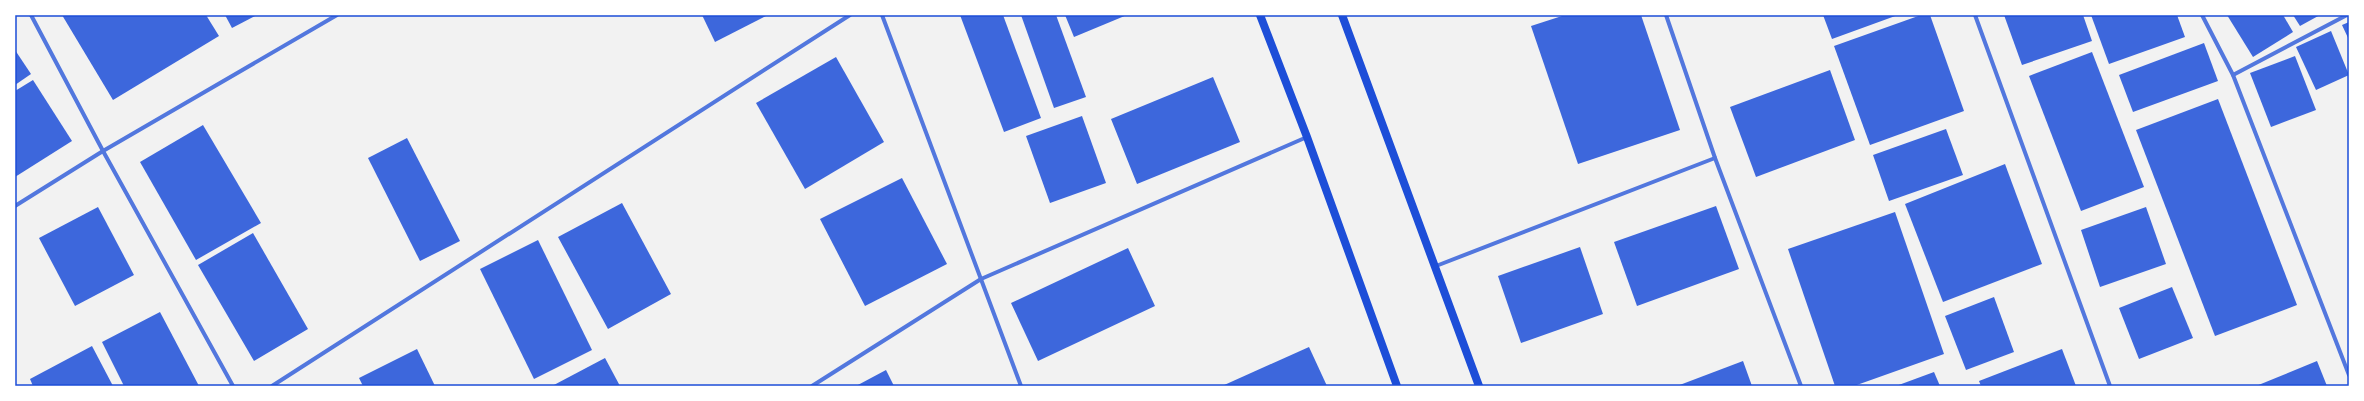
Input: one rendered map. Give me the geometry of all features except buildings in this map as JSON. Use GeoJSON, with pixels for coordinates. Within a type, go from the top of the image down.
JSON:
{"type":"FeatureCollection","features":[{"type":"Feature","properties":{"kind":"main road"},"geometry":{"type":"LineString","coordinates":[[1260,15],[1308,137],[1397,386]]}},
{"type":"Feature","properties":{"kind":"main road"},"geometry":{"type":"LineString","coordinates":[[1342,15],[1436,266],[1479,386]]}},
{"type":"Feature","properties":{"kind":"street"},"geometry":{"type":"LineString","coordinates":[[31,15],[103,151],[233,386]]}},
{"type":"Feature","properties":{"kind":"street"},"geometry":{"type":"LineString","coordinates":[[15,206],[103,151],[337,15]]}},
{"type":"Feature","properties":{"kind":"street"},"geometry":{"type":"LineString","coordinates":[[272,386],[850,15]]}},
{"type":"Feature","properties":{"kind":"street"},"geometry":{"type":"LineString","coordinates":[[882,15],[1021,386]]}},
{"type":"Feature","properties":{"kind":"street"},"geometry":{"type":"LineString","coordinates":[[1666,15],[1714,158],[1801,386]]}},
{"type":"Feature","properties":{"kind":"street"},"geometry":{"type":"LineString","coordinates":[[1975,15],[2110,386]]}},
{"type":"Feature","properties":{"kind":"street"},"geometry":{"type":"LineString","coordinates":[[2202,15],[2233,75],[2349,375]]}},
{"type":"Feature","properties":{"kind":"street"},"geometry":{"type":"LineString","coordinates":[[2233,75],[2348,15]]}},
{"type":"Feature","properties":{"kind":"street"},"geometry":{"type":"LineString","coordinates":[[812,386],[981,279],[1308,137]]}},
{"type":"Feature","properties":{"kind":"street"},"geometry":{"type":"LineString","coordinates":[[1436,266],[1714,158]]}}]}
